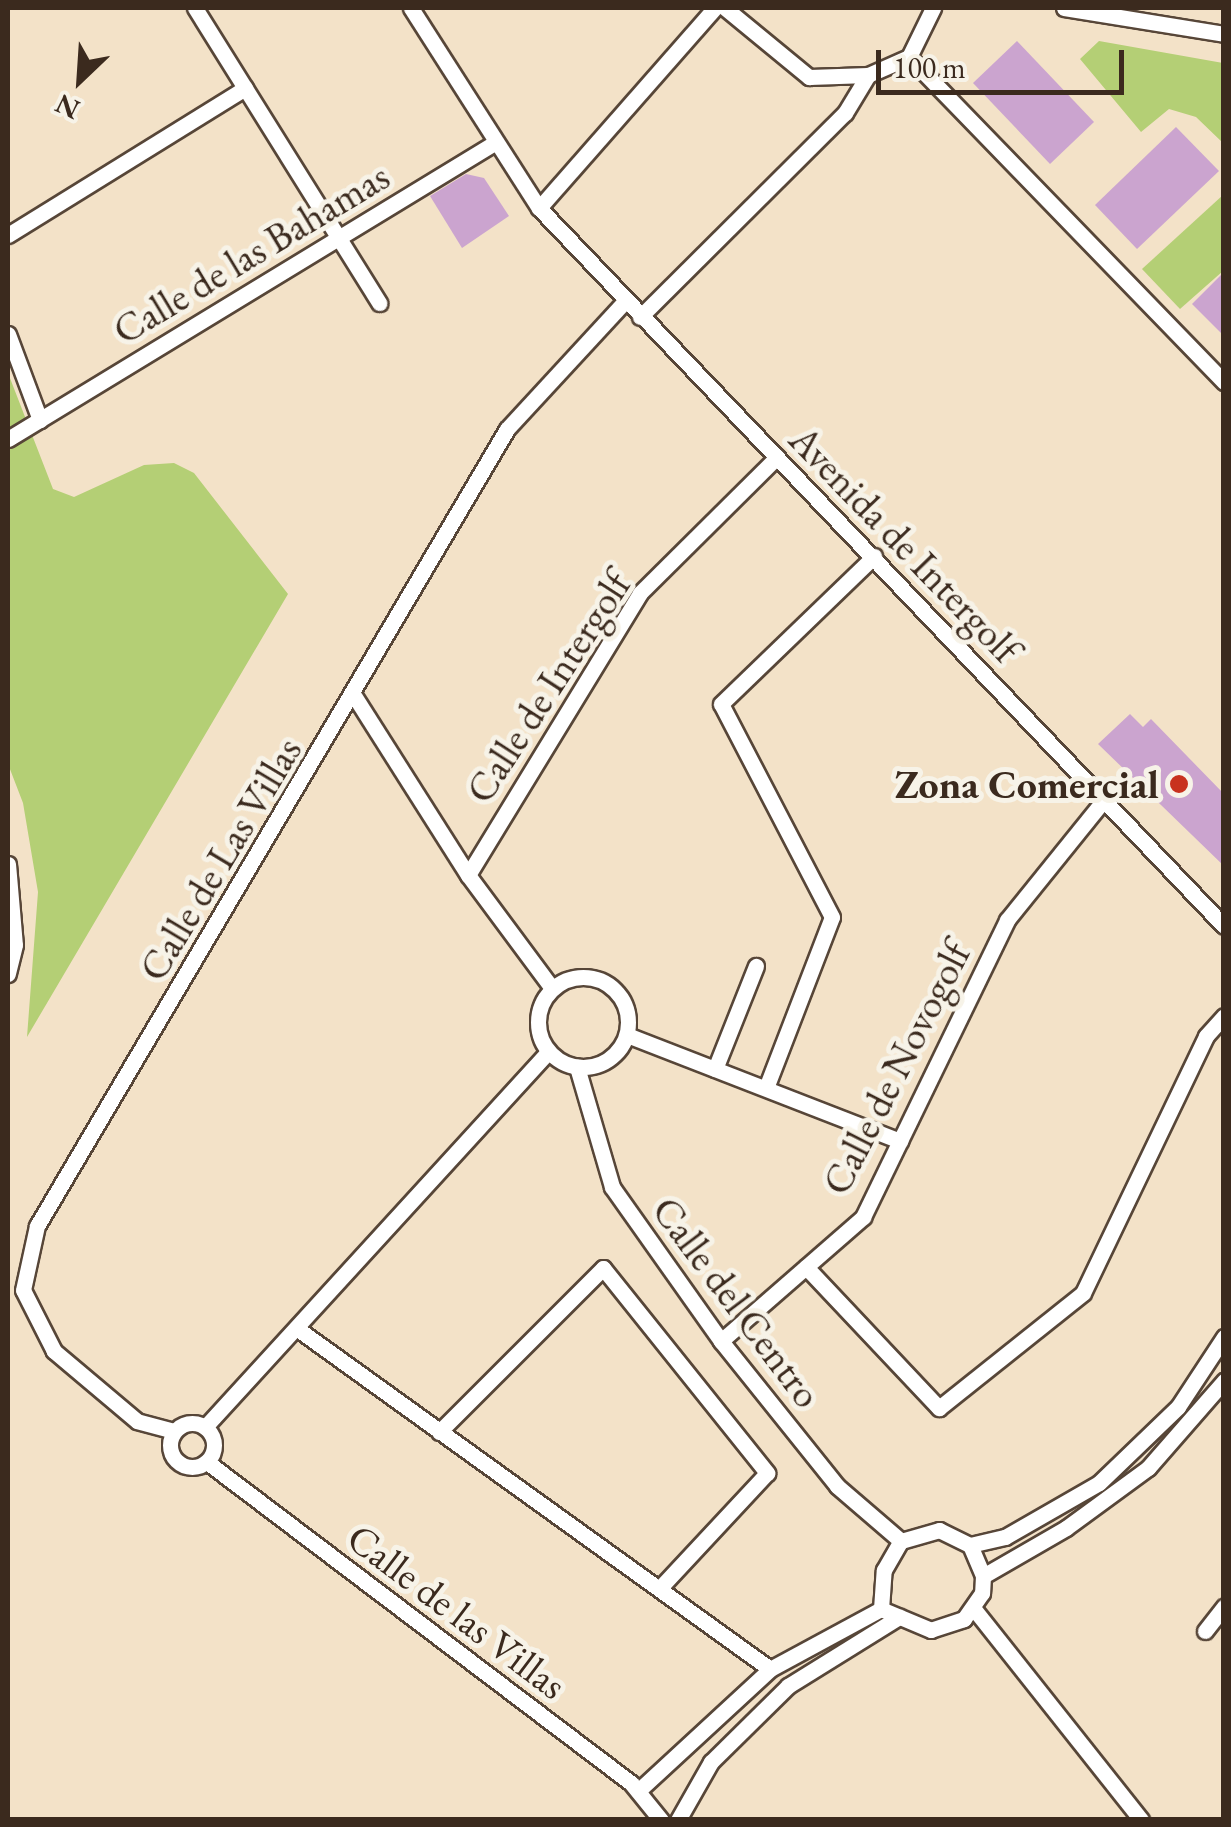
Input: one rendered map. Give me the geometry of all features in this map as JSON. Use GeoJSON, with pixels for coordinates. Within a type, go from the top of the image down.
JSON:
{"type":"FeatureCollection","features":[{"type":"Feature","properties":{"kind":"street"},"geometry":{"type":"LineString","coordinates":[[194,8],[379,303]]}},
{"type":"Feature","properties":{"kind":"street","name":"Avenida de Intergolf"},"geometry":{"type":"LineString","coordinates":[[410,8],[540,208],[1224,926]]}},
{"type":"Feature","properties":{"kind":"street"},"geometry":{"type":"LineString","coordinates":[[540,208],[716,8]]}},
{"type":"Feature","properties":{"kind":"street"},"geometry":{"type":"LineString","coordinates":[[725,8],[809,77],[868,76],[909,57],[932,8]]}},
{"type":"Feature","properties":{"kind":"street"},"geometry":{"type":"LineString","coordinates":[[1064,8],[1224,34]]}},
{"type":"Feature","properties":{"kind":"street"},"geometry":{"type":"LineString","coordinates":[[909,57],[1224,382]]}},
{"type":"Feature","properties":{"kind":"street"},"geometry":{"type":"LineString","coordinates":[[640,317],[845,113],[868,76]]}},
{"type":"Feature","properties":{"kind":"street"},"geometry":{"type":"LineString","coordinates":[[8,235],[245,88]]}},
{"type":"Feature","properties":{"kind":"street","name":"Calle de las Bahamas"},"geometry":{"type":"LineString","coordinates":[[8,439],[496,142]]}},
{"type":"Feature","properties":{"kind":"street","name":"Calle de Las Villas"},"geometry":{"type":"LineString","coordinates":[[174,1431],[138,1421],[54,1351],[23,1290],[37,1226],[355,697],[508,430],[625,301]]}},
{"type":"Feature","properties":{"kind":"street"},"geometry":{"type":"LineString","coordinates":[[8,334],[40,420]]}},
{"type":"Feature","properties":{"kind":"street","name":"Calle de Intergolf"},"geometry":{"type":"LineString","coordinates":[[468,875],[640,593],[777,457]]}},
{"type":"Feature","properties":{"kind":"street"},"geometry":{"type":"LineString","coordinates":[[766,1088],[832,917],[721,704],[874,556]]}},
{"type":"Feature","properties":{"kind":"street"},"geometry":{"type":"LineString","coordinates":[[355,697],[468,875],[552,988]]}},
{"type":"Feature","properties":{"kind":"street","name":"Calle de Novogolf"},"geometry":{"type":"LineString","coordinates":[[721,1342],[863,1217],[1007,920],[1103,801]]}},
{"type":"Feature","properties":{"kind":"street"},"geometry":{"type":"LineString","coordinates":[[8,864],[15,945],[8,974]]}},
{"type":"Feature","properties":{"kind":"street"},"geometry":{"type":"LineString","coordinates":[[715,1069],[756,966]]}},
{"type":"Feature","properties":{"kind":"street"},"geometry":{"type":"LineString","coordinates":[[580,976],[613,988],[628,1015],[626,1035],[608,1060],[577,1067],[548,1052],[537,1022],[552,988],[580,976]]}},
{"type":"Feature","properties":{"kind":"street"},"geometry":{"type":"LineString","coordinates":[[806,1267],[939,1408],[1083,1293],[1206,1036],[1224,1016]]}},
{"type":"Feature","properties":{"kind":"street"},"geometry":{"type":"LineString","coordinates":[[626,1035],[900,1140]]}},
{"type":"Feature","properties":{"kind":"street"},"geometry":{"type":"LineString","coordinates":[[205,1426],[298,1330],[548,1052]]}},
{"type":"Feature","properties":{"kind":"street","name":"Calle del Centro"},"geometry":{"type":"LineString","coordinates":[[577,1067],[612,1187],[721,1342],[837,1486],[901,1541]]}},
{"type":"Feature","properties":{"kind":"street"},"geometry":{"type":"LineString","coordinates":[[440,1432],[603,1268],[767,1473],[659,1589]]}},
{"type":"Feature","properties":{"kind":"street"},"geometry":{"type":"LineString","coordinates":[[298,1330],[770,1669]]}},
{"type":"Feature","properties":{"kind":"street"},"geometry":{"type":"LineString","coordinates":[[881,1608],[884,1570],[901,1541],[939,1530],[970,1545],[1005,1537],[1099,1484],[1178,1407],[1224,1337]]}},
{"type":"Feature","properties":{"kind":"street"},"geometry":{"type":"LineString","coordinates":[[984,1576],[1066,1528],[1148,1468],[1224,1381]]}},
{"type":"Feature","properties":{"kind":"street"},"geometry":{"type":"LineString","coordinates":[[189,1423],[205,1426],[215,1447],[206,1462],[192,1467],[178,1461],[170,1448],[174,1431],[189,1423]]}},
{"type":"Feature","properties":{"kind":"street","name":"Calle de las Villas"},"geometry":{"type":"LineString","coordinates":[[206,1462],[638,1791],[661,1820]]}},
{"type":"Feature","properties":{"kind":"street"},"geometry":{"type":"LineString","coordinates":[[881,1608],[931,1630],[948,1627],[974,1609],[984,1576],[970,1545]]}},
{"type":"Feature","properties":{"kind":"street"},"geometry":{"type":"LineString","coordinates":[[1224,1607],[1205,1631],[1224,1626]]}},
{"type":"Feature","properties":{"kind":"street"},"geometry":{"type":"LineString","coordinates":[[638,1791],[770,1669],[881,1608]]}},
{"type":"Feature","properties":{"kind":"street"},"geometry":{"type":"LineString","coordinates":[[974,1609],[1141,1820]]}},
{"type":"Feature","properties":{"kind":"street"},"geometry":{"type":"LineString","coordinates":[[678,1820],[711,1762],[788,1686],[900,1616]]}},
{"type":"Feature","properties":{"kind":"green space"},"geometry":{"type":"Polygon","coordinates":[[[1099,41],[1223,63],[1223,143],[1196,117],[1169,109],[1141,132],[1080,59],[1099,41]]]}},
{"type":"Feature","properties":{"kind":"green space"},"geometry":{"type":"Polygon","coordinates":[[[1223,195],[1223,271],[1180,309],[1142,269],[1223,195]]]}},
{"type":"Feature","properties":{"kind":"green space"},"geometry":{"type":"Polygon","coordinates":[[[8,373],[53,489],[74,497],[144,465],[174,463],[194,473],[288,594],[27,1037],[38,892],[23,803],[8,764],[8,373]]]}},
{"type":"Feature","properties":{"kind":"building"},"geometry":{"type":"Polygon","coordinates":[[[1017,41],[1094,122],[1050,164],[973,83],[1017,41]]]}},
{"type":"Feature","properties":{"kind":"building"},"geometry":{"type":"Polygon","coordinates":[[[1176,127],[1219,171],[1137,249],[1095,205],[1176,127]]]}},
{"type":"Feature","properties":{"kind":"building"},"geometry":{"type":"Polygon","coordinates":[[[466,174],[484,178],[509,216],[462,248],[430,196],[466,174]]]}},
{"type":"Feature","properties":{"kind":"building"},"geometry":{"type":"Polygon","coordinates":[[[1224,272],[1224,336],[1192,304],[1224,272]]]}},
{"type":"Feature","properties":{"kind":"building","name":"Zona Comercial"},"geometry":{"type":"Polygon","coordinates":[[[1130,714],[1143,727],[1151,719],[1224,794],[1224,866],[1098,744],[1130,714]]]}},
{"type":"Feature","properties":{"kind":"place","name":"Zona Comercial"},"geometry":{"type":"Point","coordinates":[1179,784]}}]}
